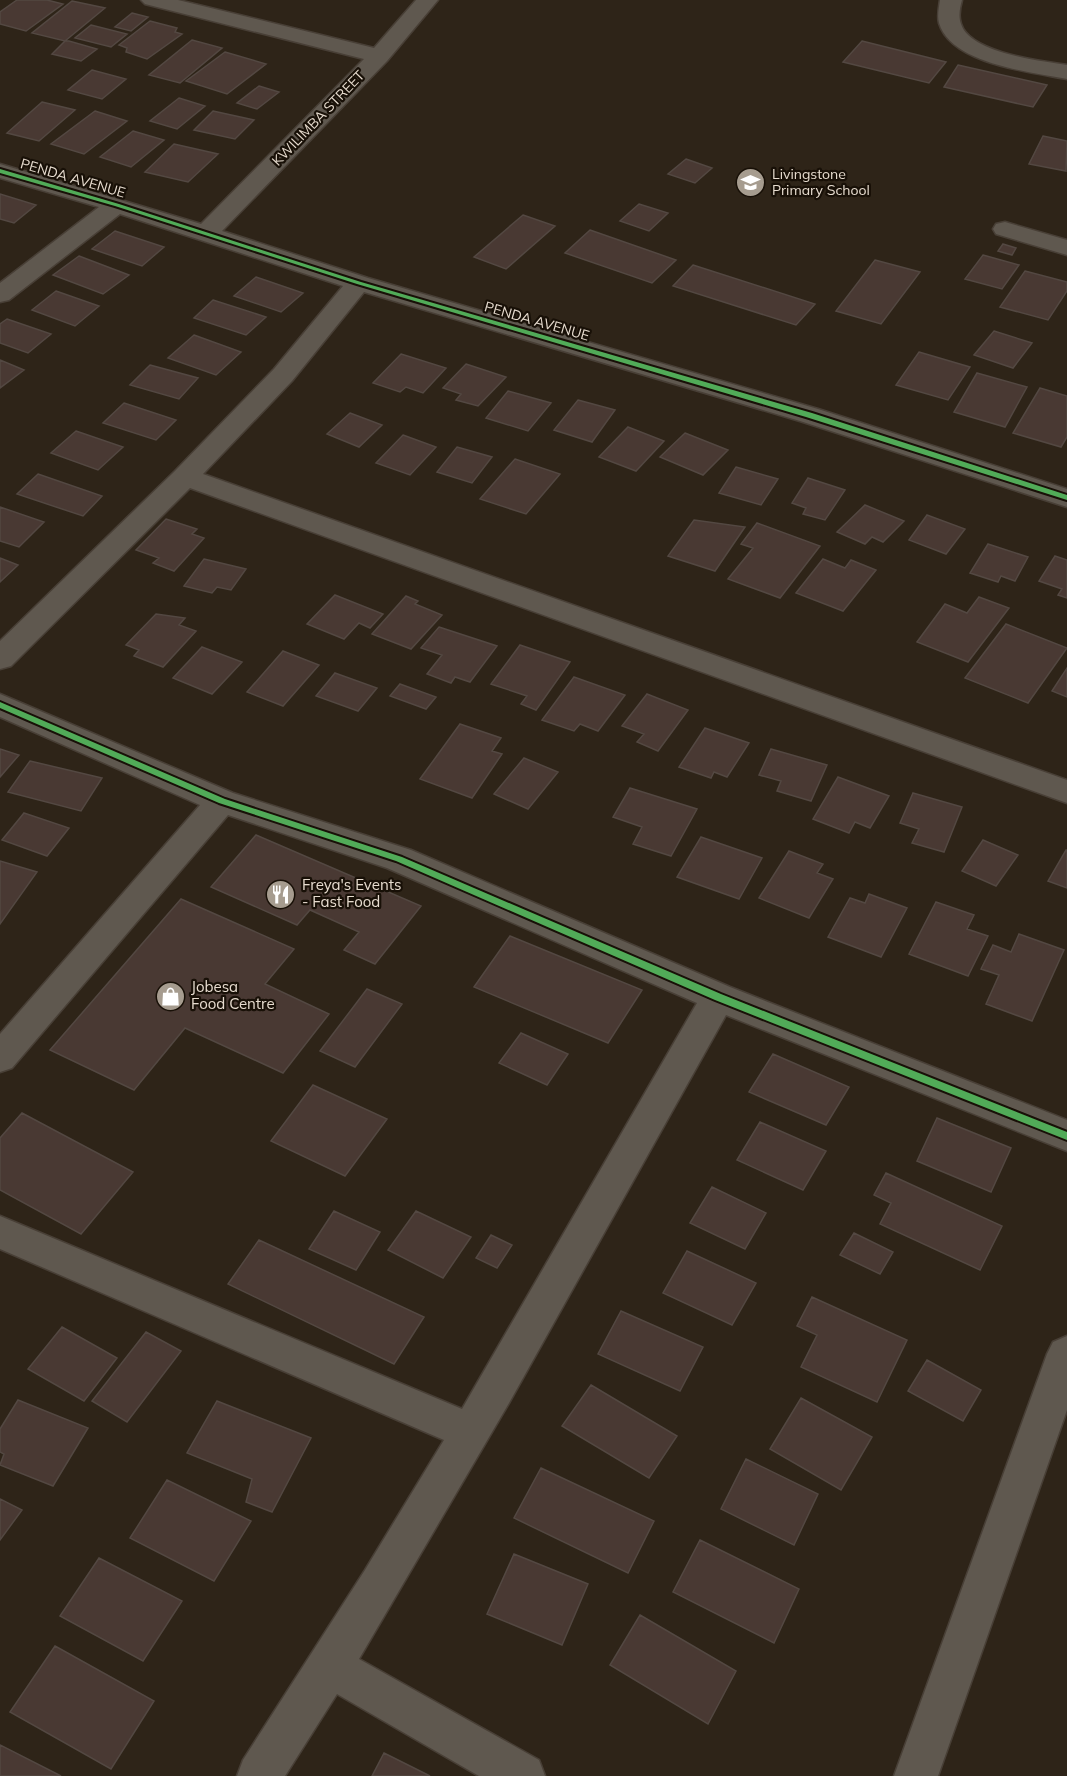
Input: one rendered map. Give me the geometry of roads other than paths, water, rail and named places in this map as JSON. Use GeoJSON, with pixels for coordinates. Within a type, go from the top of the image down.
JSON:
{"type":"FeatureCollection","features":[{"type":"Feature","properties":{"kind":"street"},"geometry":{"type":"LineString","coordinates":[[152,0],[379,56]]}},
{"type":"Feature","properties":{"kind":"street","name":"KWILIMBA STREET"},"geometry":{"type":"LineString","coordinates":[[206,233],[379,56],[427,0]]}},
{"type":"Feature","properties":{"kind":"street"},"geometry":{"type":"LineString","coordinates":[[951,0],[950,24],[963,45],[1007,60],[1067,72]]}},
{"type":"Feature","properties":{"kind":"street","name":"PENDA AVENUE"},"geometry":{"type":"LineString","coordinates":[[0,171],[117,205],[359,283],[809,415],[1067,498]]}},
{"type":"Feature","properties":{"kind":"street"},"geometry":{"type":"LineString","coordinates":[[0,295],[117,205]]}},
{"type":"Feature","properties":{"kind":"street"},"geometry":{"type":"LineString","coordinates":[[1005,229],[1067,248]]}},
{"type":"Feature","properties":{"kind":"street"},"geometry":{"type":"LineString","coordinates":[[0,659],[185,477],[283,375],[359,283]]}},
{"type":"Feature","properties":{"kind":"street"},"geometry":{"type":"LineString","coordinates":[[185,477],[1067,792]]}},
{"type":"Feature","properties":{"kind":"street"},"geometry":{"type":"LineString","coordinates":[[0,705],[222,801],[399,859],[718,997],[1067,1136]]}},
{"type":"Feature","properties":{"kind":"street"},"geometry":{"type":"LineString","coordinates":[[0,1058],[222,801]]}},
{"type":"Feature","properties":{"kind":"street"},"geometry":{"type":"LineString","coordinates":[[259,1776],[331,1667],[470,1432],[718,997]]}},
{"type":"Feature","properties":{"kind":"street"},"geometry":{"type":"LineString","coordinates":[[3,1239],[470,1432]]}},
{"type":"Feature","properties":{"kind":"street"},"geometry":{"type":"LineString","coordinates":[[925,1773],[1067,1354]]}},
{"type":"Feature","properties":{"kind":"street"},"geometry":{"type":"LineString","coordinates":[[331,1667],[524,1776]]}},
{"type":"Feature","properties":{"kind":"place","name":"Livingstone Primary School"},"geometry":{"type":"Point","coordinates":[751,182]}},
{"type":"Feature","properties":{"kind":"place","name":"Freya's Events - Fast Food"},"geometry":{"type":"Point","coordinates":[281,894]}},
{"type":"Feature","properties":{"kind":"place","name":"Jobesa Food Centre"},"geometry":{"type":"Point","coordinates":[170,996]}}]}
